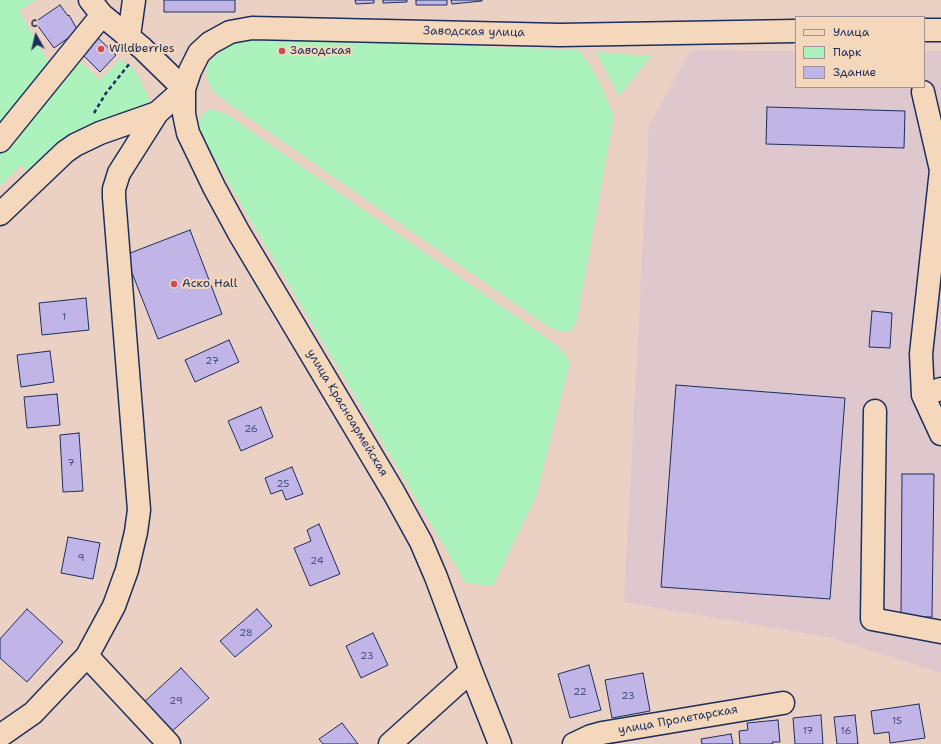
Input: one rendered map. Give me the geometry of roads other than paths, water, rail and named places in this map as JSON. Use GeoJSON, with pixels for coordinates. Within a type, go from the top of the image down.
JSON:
{"type":"FeatureCollection","features":[{"type":"Feature","properties":{"kind":"street"},"geometry":{"type":"LineString","coordinates":[[134,0],[135,42]]}},
{"type":"Feature","properties":{"kind":"street"},"geometry":{"type":"LineString","coordinates":[[0,141],[96,8],[135,42],[184,89],[157,113],[119,173],[116,181],[114,197],[139,510],[136,532],[122,587],[105,624],[87,656],[32,713],[0,736]]}},
{"type":"Feature","properties":{"kind":"street","name":"Заводская улица"},"geometry":{"type":"LineString","coordinates":[[184,89],[190,71],[199,53],[204,47],[230,32],[252,28],[560,35],[795,32]]}},
{"type":"Feature","properties":{"kind":"street"},"geometry":{"type":"LineString","coordinates":[[925,30],[941,30]]}},
{"type":"Feature","properties":{"kind":"street","name":"улица Красноармейская"},"geometry":{"type":"LineString","coordinates":[[184,89],[184,114],[188,132],[202,163],[239,233],[394,493],[421,542],[436,577],[470,671],[500,744]]}},
{"type":"Feature","properties":{"kind":"street"},"geometry":{"type":"LineString","coordinates":[[923,92],[941,170],[921,354],[932,392],[941,434]]}},
{"type":"Feature","properties":{"kind":"street"},"geometry":{"type":"LineString","coordinates":[[0,214],[65,152],[75,145],[100,133],[157,113]]}},
{"type":"Feature","properties":{"kind":"street"},"geometry":{"type":"LineString","coordinates":[[875,411],[872,619],[941,632]]}},
{"type":"Feature","properties":{"kind":"street"},"geometry":{"type":"LineString","coordinates":[[87,656],[169,744]]}},
{"type":"Feature","properties":{"kind":"street"},"geometry":{"type":"LineString","coordinates":[[390,744],[470,671]]}},
{"type":"Feature","properties":{"kind":"street","name":"улица Пролетарская"},"geometry":{"type":"LineString","coordinates":[[574,744],[591,736],[602,733],[783,703]]}},
{"type":"Feature","properties":{"kind":"place","name":"Wildberries"},"geometry":{"type":"Point","coordinates":[101,49]}},
{"type":"Feature","properties":{"kind":"place","name":"Заводская"},"geometry":{"type":"Point","coordinates":[282,51]}},
{"type":"Feature","properties":{"kind":"place","name":"Аско Hall"},"geometry":{"type":"Point","coordinates":[174,284]}}]}
